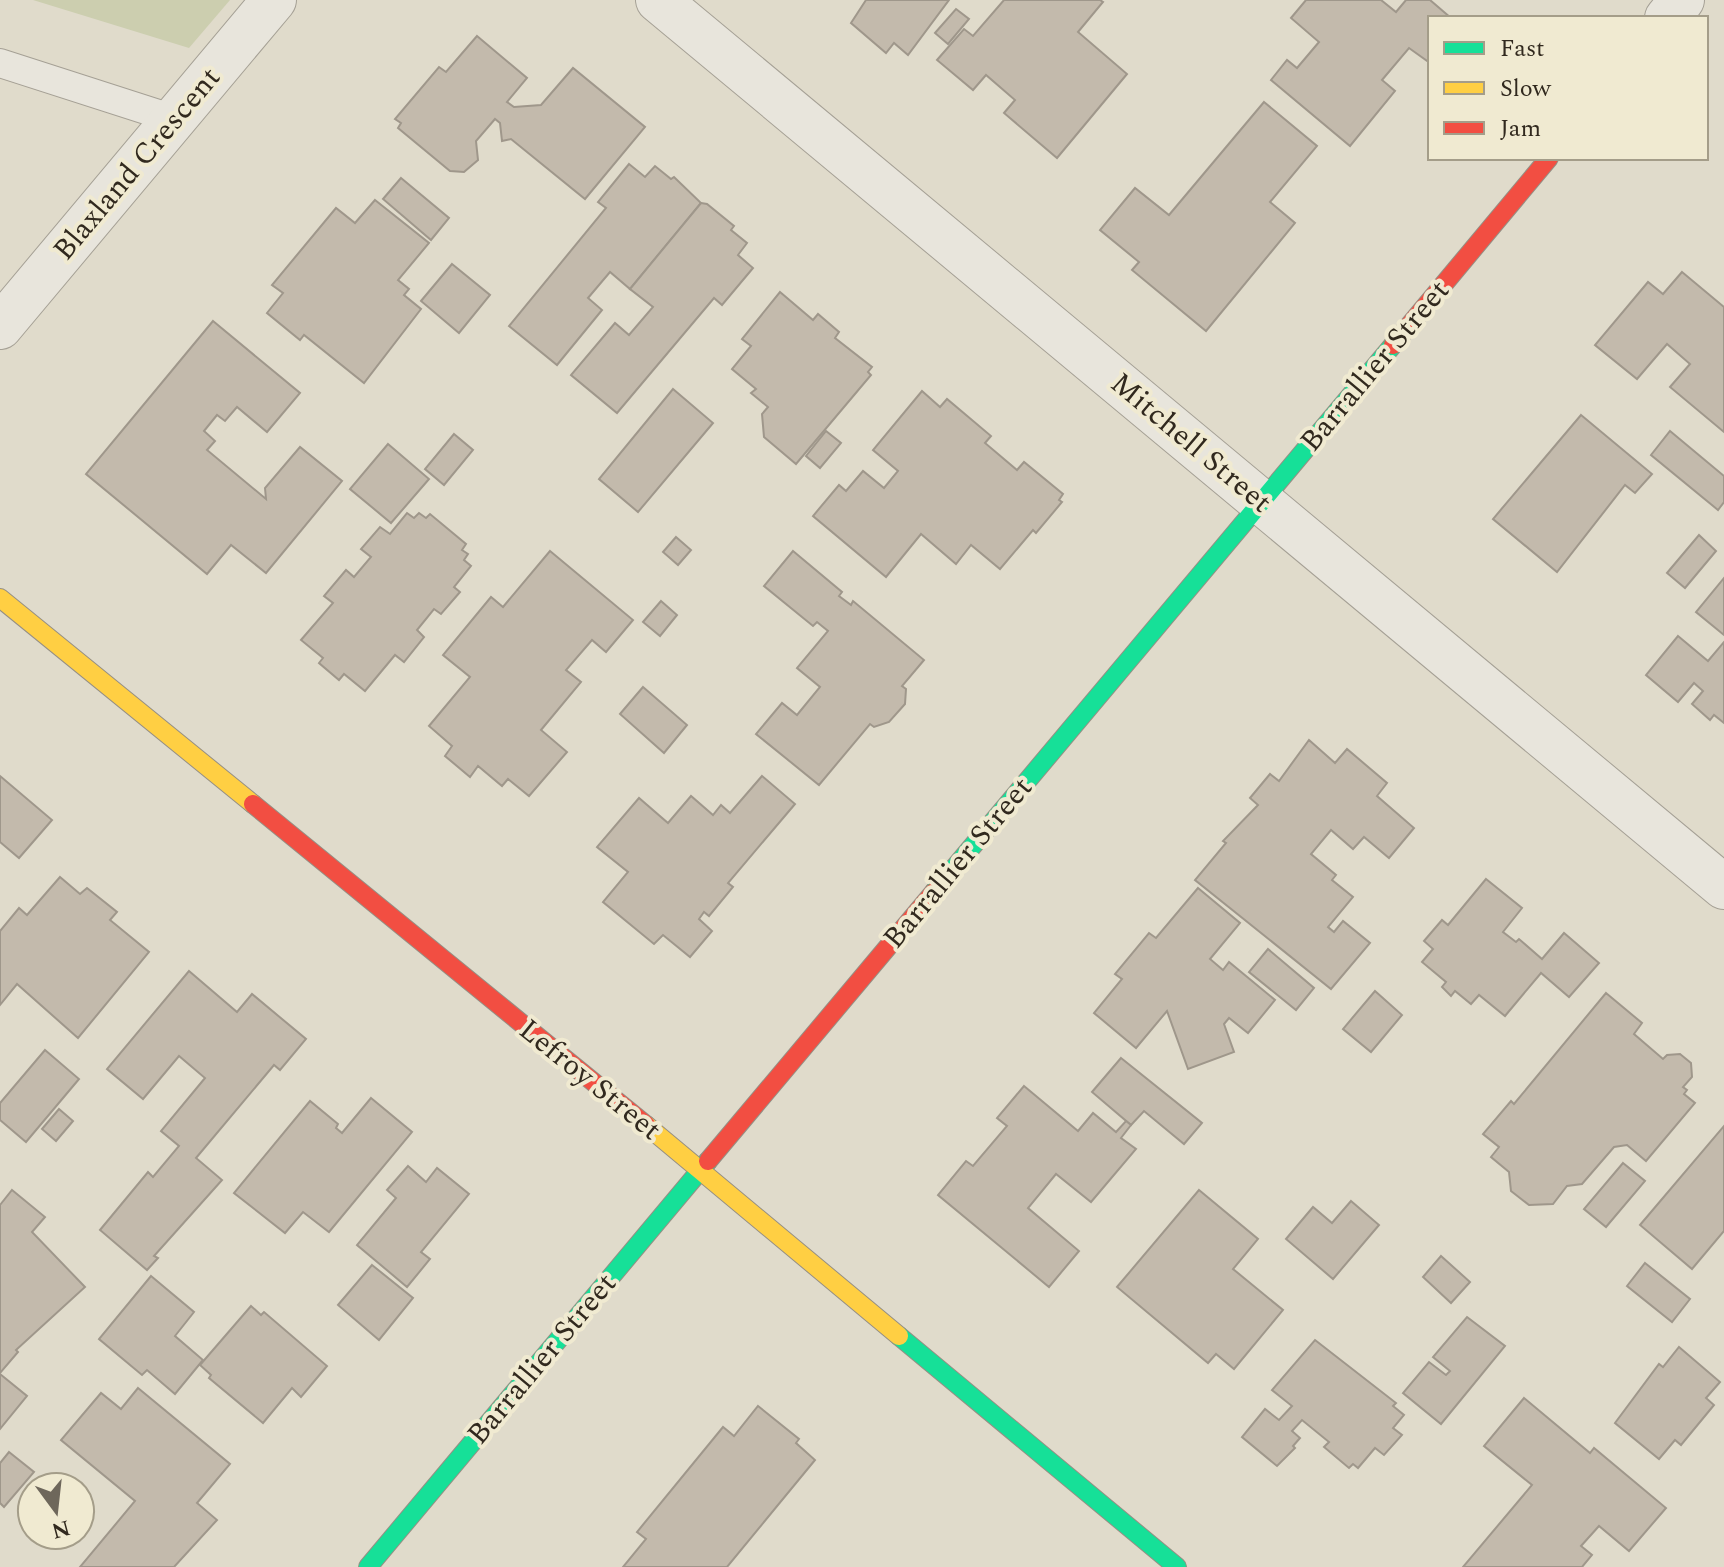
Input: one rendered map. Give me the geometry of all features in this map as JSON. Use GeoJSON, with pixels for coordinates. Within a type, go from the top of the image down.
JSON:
{"type":"FeatureCollection","features":[{"type":"Feature","properties":{"kind":"street","name":"Blaxland Crescent"},"geometry":{"type":"LineString","coordinates":[[0,327],[274,0]]}},
{"type":"Feature","properties":{"kind":"street","name":"Mitchell Street"},"geometry":{"type":"LineString","coordinates":[[658,0],[1724,887]]}},
{"type":"Feature","properties":{"kind":"street"},"geometry":{"type":"LineString","coordinates":[[1669,16],[1682,0]]}},
{"type":"Feature","properties":{"kind":"street","name":"Barrallier Street"},"geometry":{"type":"LineString","coordinates":[[368,1567],[1547,160]]}},
{"type":"Feature","properties":{"kind":"street","name":"Lefroy Street"},"geometry":{"type":"LineString","coordinates":[[0,598],[700,1171],[1177,1567]]}},
{"type":"Feature","properties":{"kind":"lane"},"geometry":{"type":"LineString","coordinates":[[0,63],[174,119]]}},
{"type":"Feature","properties":{"kind":"green space"},"geometry":{"type":"Polygon","coordinates":[[[33,0],[230,0],[189,48],[33,0]]]}},
{"type":"Feature","properties":{"kind":"building"},"geometry":{"type":"Polygon","coordinates":[[[866,0],[949,0],[908,55],[894,43],[886,53],[851,23],[866,0]]]}},
{"type":"Feature","properties":{"kind":"building"},"geometry":{"type":"Polygon","coordinates":[[[1004,0],[1103,2],[1078,32],[1127,74],[1057,158],[1004,113],[1015,100],[986,75],[973,90],[937,60],[964,29],[973,36],[1004,0]]]}},
{"type":"Feature","properties":{"kind":"building"},"geometry":{"type":"Polygon","coordinates":[[[1306,0],[1381,0],[1396,12],[1406,0],[1430,0],[1449,16],[1428,16],[1428,62],[1409,48],[1382,80],[1395,91],[1350,146],[1271,80],[1287,60],[1297,68],[1319,42],[1291,18],[1306,0]]]}},
{"type":"Feature","properties":{"kind":"building"},"geometry":{"type":"Polygon","coordinates":[[[956,9],[969,19],[948,44],[935,33],[956,9]]]}},
{"type":"Feature","properties":{"kind":"building"},"geometry":{"type":"Polygon","coordinates":[[[477,36],[527,78],[507,102],[514,107],[541,105],[573,68],[645,127],[585,199],[511,139],[502,141],[500,123],[495,119],[476,141],[478,160],[464,172],[450,171],[398,128],[401,123],[395,119],[439,67],[446,72],[477,36]]]}},
{"type":"Feature","properties":{"kind":"building"},"geometry":{"type":"Polygon","coordinates":[[[1264,102],[1317,146],[1270,202],[1295,223],[1206,331],[1132,270],[1139,262],[1100,230],[1135,188],[1169,215],[1264,102]]]}},
{"type":"Feature","properties":{"kind":"building"},"geometry":{"type":"Polygon","coordinates":[[[629,164],[645,177],[655,166],[671,179],[674,177],[701,203],[630,289],[610,272],[588,298],[602,310],[557,365],[509,326],[606,208],[598,202],[629,164]]]}},
{"type":"Feature","properties":{"kind":"building"},"geometry":{"type":"Polygon","coordinates":[[[401,178],[449,218],[431,240],[383,199],[401,178]]]}},
{"type":"Feature","properties":{"kind":"building"},"geometry":{"type":"Polygon","coordinates":[[[375,200],[429,243],[398,280],[409,289],[404,295],[421,309],[364,383],[304,335],[300,340],[267,313],[283,293],[272,285],[336,208],[355,223],[375,200]]]}},
{"type":"Feature","properties":{"kind":"building"},"geometry":{"type":"Polygon","coordinates":[[[701,203],[707,204],[734,226],[731,230],[747,243],[738,255],[753,268],[722,305],[714,298],[617,413],[571,375],[615,323],[629,335],[653,307],[630,289],[701,203]]]}},
{"type":"Feature","properties":{"kind":"building"},"geometry":{"type":"Polygon","coordinates":[[[452,264],[490,295],[459,333],[421,301],[452,264]]]}},
{"type":"Feature","properties":{"kind":"building"},"geometry":{"type":"Polygon","coordinates":[[[1682,272],[1724,307],[1724,432],[1670,387],[1690,364],[1667,344],[1637,379],[1595,345],[1648,282],[1663,294],[1682,272]]]}},
{"type":"Feature","properties":{"kind":"building"},"geometry":{"type":"Polygon","coordinates":[[[780,292],[813,320],[818,314],[839,332],[835,338],[872,367],[868,372],[871,375],[796,464],[764,437],[762,414],[768,407],[751,393],[756,389],[732,369],[751,346],[742,339],[780,292]]]}},
{"type":"Feature","properties":{"kind":"building"},"geometry":{"type":"Polygon","coordinates":[[[213,321],[300,393],[267,432],[237,407],[225,421],[217,415],[204,431],[215,441],[207,450],[266,499],[265,488],[300,447],[342,481],[266,573],[231,545],[207,574],[86,474],[213,321]]]}},
{"type":"Feature","properties":{"kind":"building"},"geometry":{"type":"Polygon","coordinates":[[[673,389],[713,423],[638,512],[599,479],[673,389]]]}},
{"type":"Feature","properties":{"kind":"building"},"geometry":{"type":"Polygon","coordinates":[[[922,391],[940,407],[947,399],[991,436],[985,443],[1017,470],[1024,462],[1063,494],[1059,500],[1062,502],[1036,533],[1033,530],[1000,569],[971,545],[956,564],[921,534],[886,577],[813,516],[839,485],[846,491],[863,471],[884,488],[898,471],[873,450],[922,391]]]}},
{"type":"Feature","properties":{"kind":"building"},"geometry":{"type":"Polygon","coordinates":[[[1581,415],[1652,474],[1635,493],[1625,485],[1557,572],[1493,519],[1581,415]]]}},
{"type":"Feature","properties":{"kind":"building"},"geometry":{"type":"Polygon","coordinates":[[[826,431],[841,443],[820,468],[806,456],[826,431]]]}},
{"type":"Feature","properties":{"kind":"building"},"geometry":{"type":"Polygon","coordinates":[[[1670,431],[1724,476],[1724,502],[1718,510],[1651,455],[1670,431]]]}},
{"type":"Feature","properties":{"kind":"building"},"geometry":{"type":"Polygon","coordinates":[[[454,434],[473,450],[444,485],[425,469],[454,434]]]}},
{"type":"Feature","properties":{"kind":"building"},"geometry":{"type":"Polygon","coordinates":[[[388,444],[429,479],[391,523],[350,489],[388,444]]]}},
{"type":"Feature","properties":{"kind":"building"},"geometry":{"type":"Polygon","coordinates":[[[407,513],[414,518],[419,513],[426,518],[430,514],[466,544],[462,550],[468,554],[464,560],[471,566],[454,587],[460,592],[441,614],[434,609],[417,630],[424,637],[404,662],[395,655],[365,691],[344,674],[339,680],[319,663],[323,658],[301,640],[333,603],[324,596],[346,570],[354,577],[371,557],[361,549],[380,527],[390,534],[407,513]]]}},
{"type":"Feature","properties":{"kind":"building"},"geometry":{"type":"Polygon","coordinates":[[[1699,535],[1716,551],[1685,588],[1667,573],[1699,535]]]}},
{"type":"Feature","properties":{"kind":"building"},"geometry":{"type":"Polygon","coordinates":[[[676,537],[691,550],[678,565],[663,552],[676,537]]]}},
{"type":"Feature","properties":{"kind":"building"},"geometry":{"type":"Polygon","coordinates":[[[550,551],[633,620],[606,652],[592,640],[566,670],[581,682],[541,730],[567,752],[529,796],[508,779],[502,786],[478,766],[470,777],[445,756],[452,746],[429,726],[470,677],[443,655],[491,597],[503,607],[550,551]]]}},
{"type":"Feature","properties":{"kind":"building"},"geometry":{"type":"Polygon","coordinates":[[[793,551],[842,592],[839,596],[851,605],[853,601],[924,660],[902,686],[906,689],[905,704],[889,722],[874,727],[870,724],[819,785],[756,734],[782,703],[797,715],[820,687],[797,668],[828,631],[817,622],[813,626],[764,586],[793,551]]]}},
{"type":"Feature","properties":{"kind":"building"},"geometry":{"type":"Polygon","coordinates":[[[1724,578],[1724,635],[1696,612],[1724,578]]]}},
{"type":"Feature","properties":{"kind":"building"},"geometry":{"type":"Polygon","coordinates":[[[661,601],[677,615],[660,636],[643,622],[661,601]]]}},
{"type":"Feature","properties":{"kind":"building"},"geometry":{"type":"Polygon","coordinates":[[[1678,636],[1708,661],[1724,642],[1724,723],[1714,715],[1710,720],[1692,704],[1703,691],[1694,683],[1678,702],[1646,675],[1678,636]]]}},
{"type":"Feature","properties":{"kind":"building"},"geometry":{"type":"Polygon","coordinates":[[[643,687],[687,725],[664,753],[620,714],[643,687]]]}},
{"type":"Feature","properties":{"kind":"building"},"geometry":{"type":"Polygon","coordinates":[[[1309,740],[1335,763],[1347,749],[1387,783],[1377,796],[1414,828],[1389,858],[1364,837],[1353,849],[1331,830],[1311,854],[1336,875],[1332,880],[1353,897],[1328,927],[1334,932],[1343,921],[1370,943],[1331,989],[1195,880],[1226,843],[1223,841],[1258,805],[1250,798],[1270,774],[1279,781],[1309,740]]]}},
{"type":"Feature","properties":{"kind":"building"},"geometry":{"type":"Polygon","coordinates":[[[0,776],[52,820],[19,858],[0,842],[0,776]]]}},
{"type":"Feature","properties":{"kind":"building"},"geometry":{"type":"Polygon","coordinates":[[[762,776],[795,804],[728,883],[733,887],[709,916],[704,912],[699,919],[712,931],[690,957],[663,935],[654,944],[603,902],[628,872],[597,847],[639,798],[668,823],[691,796],[713,815],[721,805],[730,813],[762,776]]]}},
{"type":"Feature","properties":{"kind":"building"},"geometry":{"type":"Polygon","coordinates":[[[60,877],[80,894],[87,888],[117,912],[110,920],[149,952],[78,1038],[17,984],[0,1005],[0,931],[19,908],[27,915],[60,877]]]}},
{"type":"Feature","properties":{"kind":"building"},"geometry":{"type":"Polygon","coordinates":[[[1486,879],[1522,908],[1503,932],[1516,942],[1519,939],[1542,959],[1564,933],[1599,963],[1569,997],[1541,973],[1505,1016],[1479,995],[1471,1004],[1455,991],[1451,996],[1442,987],[1446,982],[1422,962],[1433,949],[1424,941],[1442,920],[1448,925],[1486,879]]]}},
{"type":"Feature","properties":{"kind":"building"},"geometry":{"type":"Polygon","coordinates":[[[1198,888],[1240,923],[1210,959],[1223,970],[1229,962],[1275,1000],[1248,1033],[1229,1018],[1224,1024],[1234,1052],[1188,1069],[1167,1011],[1136,1048],[1094,1013],[1122,979],[1115,974],[1149,933],[1156,938],[1198,888]]]}},
{"type":"Feature","properties":{"kind":"building"},"geometry":{"type":"Polygon","coordinates":[[[1268,949],[1314,988],[1296,1010],[1249,972],[1268,949]]]}},
{"type":"Feature","properties":{"kind":"building"},"geometry":{"type":"Polygon","coordinates":[[[189,971],[237,1012],[252,994],[306,1039],[280,1070],[274,1065],[196,1158],[222,1180],[154,1256],[158,1258],[147,1270],[100,1230],[148,1172],[153,1177],[179,1146],[161,1131],[205,1078],[179,1056],[143,1099],[107,1069],[189,971]]]}},
{"type":"Feature","properties":{"kind":"building"},"geometry":{"type":"Polygon","coordinates":[[[1375,991],[1402,1015],[1371,1052],[1343,1029],[1375,991]]]}},
{"type":"Feature","properties":{"kind":"building"},"geometry":{"type":"Polygon","coordinates":[[[1606,993],[1642,1023],[1634,1034],[1663,1059],[1667,1055],[1680,1054],[1691,1063],[1692,1077],[1683,1087],[1687,1090],[1684,1094],[1695,1103],[1646,1161],[1627,1145],[1614,1147],[1582,1184],[1567,1186],[1553,1204],[1529,1205],[1511,1191],[1509,1172],[1491,1157],[1499,1147],[1483,1134],[1511,1101],[1514,1104],[1606,993]]]}},
{"type":"Feature","properties":{"kind":"building"},"geometry":{"type":"Polygon","coordinates":[[[45,1050],[79,1079],[26,1142],[0,1120],[0,1103],[45,1050]]]}},
{"type":"Feature","properties":{"kind":"building"},"geometry":{"type":"Polygon","coordinates":[[[1121,1058],[1202,1123],[1184,1144],[1144,1111],[1131,1125],[1092,1092],[1121,1058]]]}},
{"type":"Feature","properties":{"kind":"building"},"geometry":{"type":"Polygon","coordinates":[[[1024,1086],[1078,1131],[1093,1113],[1116,1132],[1126,1121],[1131,1125],[1121,1138],[1136,1149],[1091,1202],[1056,1174],[1028,1208],[1079,1251],[1049,1287],[938,1195],[966,1161],[973,1166],[1007,1126],[997,1118],[1024,1086]]]}},
{"type":"Feature","properties":{"kind":"building"},"geometry":{"type":"Polygon","coordinates":[[[371,1098],[412,1132],[329,1232],[303,1212],[285,1233],[234,1193],[310,1101],[338,1124],[336,1128],[342,1133],[371,1098]]]}},
{"type":"Feature","properties":{"kind":"building"},"geometry":{"type":"Polygon","coordinates":[[[59,1109],[73,1121],[56,1141],[42,1129],[59,1109]]]}},
{"type":"Feature","properties":{"kind":"building"},"geometry":{"type":"Polygon","coordinates":[[[1724,1126],[1724,1231],[1692,1269],[1640,1225],[1724,1126]]]}},
{"type":"Feature","properties":{"kind":"building"},"geometry":{"type":"Polygon","coordinates":[[[1623,1163],[1645,1181],[1606,1227],[1584,1209],[1623,1163]]]}},
{"type":"Feature","properties":{"kind":"building"},"geometry":{"type":"Polygon","coordinates":[[[408,1166],[426,1182],[437,1168],[469,1194],[421,1252],[430,1259],[407,1287],[357,1245],[396,1198],[387,1190],[408,1166]]]}},
{"type":"Feature","properties":{"kind":"building"},"geometry":{"type":"Polygon","coordinates":[[[12,1190],[45,1217],[32,1232],[85,1287],[16,1350],[18,1352],[0,1373],[0,1205],[12,1190]]]}},
{"type":"Feature","properties":{"kind":"building"},"geometry":{"type":"Polygon","coordinates":[[[1199,1190],[1258,1239],[1233,1269],[1283,1310],[1234,1369],[1216,1354],[1208,1363],[1117,1287],[1199,1190]]]}},
{"type":"Feature","properties":{"kind":"building"},"geometry":{"type":"Polygon","coordinates":[[[1351,1201],[1379,1225],[1333,1279],[1286,1239],[1313,1207],[1332,1223],[1351,1201]]]}},
{"type":"Feature","properties":{"kind":"building"},"geometry":{"type":"Polygon","coordinates":[[[1441,1256],[1470,1282],[1451,1303],[1423,1277],[1441,1256]]]}},
{"type":"Feature","properties":{"kind":"building"},"geometry":{"type":"Polygon","coordinates":[[[1645,1263],[1690,1299],[1672,1322],[1627,1286],[1645,1263]]]}},
{"type":"Feature","properties":{"kind":"building"},"geometry":{"type":"Polygon","coordinates":[[[372,1265],[413,1298],[379,1340],[338,1305],[372,1265]]]}},
{"type":"Feature","properties":{"kind":"building"},"geometry":{"type":"Polygon","coordinates":[[[151,1276],[194,1312],[175,1336],[203,1360],[175,1394],[147,1370],[142,1375],[99,1339],[151,1276]]]}},
{"type":"Feature","properties":{"kind":"building"},"geometry":{"type":"Polygon","coordinates":[[[251,1306],[261,1315],[264,1312],[327,1366],[301,1397],[292,1388],[263,1423],[209,1378],[211,1375],[200,1365],[251,1306]]]}},
{"type":"Feature","properties":{"kind":"building"},"geometry":{"type":"Polygon","coordinates":[[[1467,1317],[1505,1346],[1441,1424],[1403,1393],[1429,1362],[1446,1375],[1450,1371],[1433,1357],[1467,1317]]]}},
{"type":"Feature","properties":{"kind":"building"},"geometry":{"type":"Polygon","coordinates":[[[1315,1340],[1396,1403],[1393,1406],[1404,1415],[1393,1428],[1402,1435],[1384,1455],[1375,1448],[1358,1468],[1353,1464],[1349,1468],[1324,1447],[1329,1442],[1302,1420],[1292,1431],[1300,1438],[1293,1446],[1295,1448],[1277,1466],[1242,1437],[1265,1409],[1279,1420],[1292,1406],[1272,1390],[1315,1340]]]}},
{"type":"Feature","properties":{"kind":"building"},"geometry":{"type":"Polygon","coordinates":[[[1679,1347],[1720,1382],[1706,1398],[1714,1405],[1681,1445],[1675,1440],[1659,1459],[1615,1423],[1659,1364],[1663,1367],[1679,1347]]]}},
{"type":"Feature","properties":{"kind":"building"},"geometry":{"type":"Polygon","coordinates":[[[0,1374],[27,1396],[0,1429],[0,1374]]]}},
{"type":"Feature","properties":{"kind":"building"},"geometry":{"type":"Polygon","coordinates":[[[138,1388],[230,1464],[197,1503],[217,1520],[174,1567],[80,1567],[135,1501],[61,1440],[101,1393],[121,1409],[138,1388]]]}},
{"type":"Feature","properties":{"kind":"building"},"geometry":{"type":"Polygon","coordinates":[[[1524,1398],[1590,1453],[1594,1448],[1666,1508],[1629,1551],[1599,1526],[1581,1546],[1592,1555],[1582,1567],[1463,1567],[1532,1485],[1484,1446],[1524,1398]]]}},
{"type":"Feature","properties":{"kind":"building"},"geometry":{"type":"Polygon","coordinates":[[[758,1406],[799,1439],[796,1443],[815,1460],[727,1567],[623,1567],[646,1539],[637,1532],[723,1427],[734,1436],[758,1406]]]}},
{"type":"Feature","properties":{"kind":"building"},"geometry":{"type":"Polygon","coordinates":[[[9,1452],[33,1471],[16,1471],[16,1493],[4,1507],[0,1503],[0,1463],[9,1452]]]}},
{"type":"Feature","properties":{"kind":"traffic: fast"},"geometry":{"type":"LineString","coordinates":[[934,892],[1393,345]]}},
{"type":"Feature","properties":{"kind":"traffic: fast"},"geometry":{"type":"LineString","coordinates":[[368,1567],[708,1161]]}},
{"type":"Feature","properties":{"kind":"traffic: fast"},"geometry":{"type":"LineString","coordinates":[[899,1336],[1177,1567]]}},
{"type":"Feature","properties":{"kind":"traffic: slow"},"geometry":{"type":"LineString","coordinates":[[0,598],[253,804]]}},
{"type":"Feature","properties":{"kind":"traffic: slow"},"geometry":{"type":"LineString","coordinates":[[646,1125],[899,1336]]}},
{"type":"Feature","properties":{"kind":"traffic: jam"},"geometry":{"type":"LineString","coordinates":[[1393,345],[1547,160]]}},
{"type":"Feature","properties":{"kind":"traffic: jam"},"geometry":{"type":"LineString","coordinates":[[253,804],[646,1125]]}},
{"type":"Feature","properties":{"kind":"traffic: jam"},"geometry":{"type":"LineString","coordinates":[[708,1161],[934,892]]}}]}
